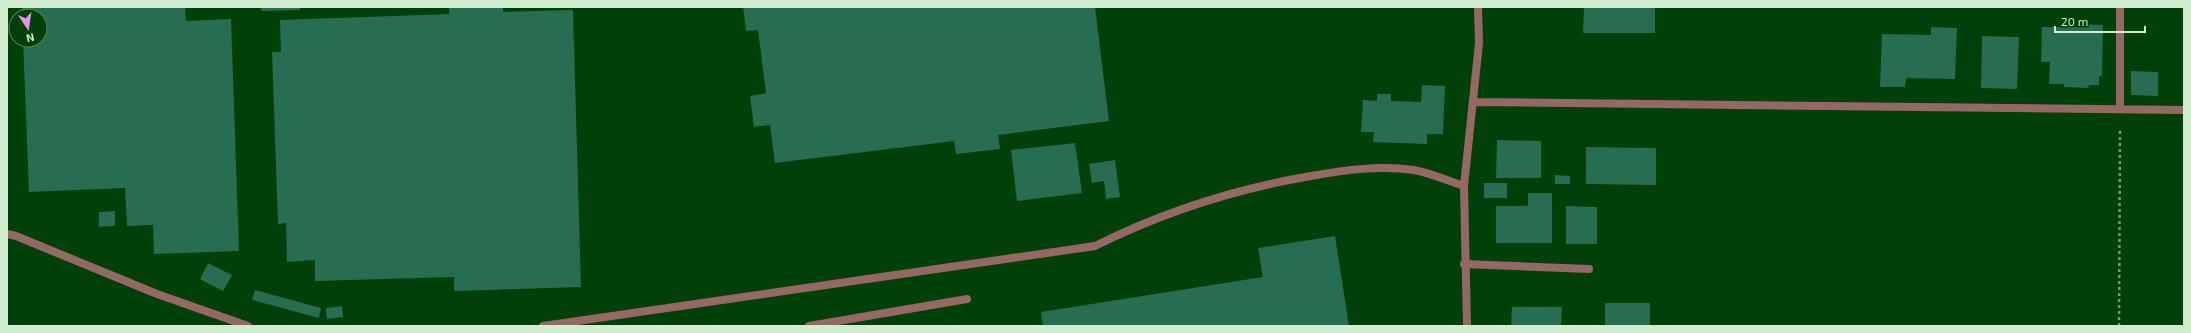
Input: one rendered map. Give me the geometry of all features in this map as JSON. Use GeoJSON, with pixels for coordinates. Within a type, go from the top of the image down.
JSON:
{"type":"FeatureCollection","features":[{"type":"Feature","properties":{"kind":"street"},"geometry":{"type":"LineString","coordinates":[[1467,326],[1464,264],[1464,186],[1479,43],[1478,7]]}},
{"type":"Feature","properties":{"kind":"street"},"geometry":{"type":"LineString","coordinates":[[2120,7],[2120,109]]}},
{"type":"Feature","properties":{"kind":"street"},"geometry":{"type":"LineString","coordinates":[[1473,102],[2184,110]]}},
{"type":"Feature","properties":{"kind":"street"},"geometry":{"type":"LineString","coordinates":[[543,326],[1095,246],[1140,223],[1200,202],[1277,182],[1356,168],[1414,170],[1464,186]]}},
{"type":"Feature","properties":{"kind":"street"},"geometry":{"type":"LineString","coordinates":[[7,234],[16,236],[157,294],[248,326]]}},
{"type":"Feature","properties":{"kind":"street"},"geometry":{"type":"LineString","coordinates":[[1464,264],[1589,269]]}},
{"type":"Feature","properties":{"kind":"street"},"geometry":{"type":"LineString","coordinates":[[810,326],[967,299]]}},
{"type":"Feature","properties":{"kind":"path"},"geometry":{"type":"LineString","coordinates":[[2119,326],[2120,109]]}},
{"type":"Feature","properties":{"kind":"building"},"geometry":{"type":"Polygon","coordinates":[[[185,7],[186,21],[231,19],[239,251],[154,254],[153,225],[127,226],[125,188],[29,192],[23,48],[48,48],[48,8],[22,8],[185,7]]]}},
{"type":"Feature","properties":{"kind":"building"},"geometry":{"type":"Polygon","coordinates":[[[261,7],[300,7],[300,10],[261,11],[261,7]]]}},
{"type":"Feature","properties":{"kind":"building"},"geometry":{"type":"Polygon","coordinates":[[[449,7],[503,7],[503,12],[573,10],[581,287],[454,291],[454,277],[315,281],[315,260],[287,262],[286,223],[278,224],[272,52],[281,52],[280,20],[449,14],[449,7]]]}},
{"type":"Feature","properties":{"kind":"building"},"geometry":{"type":"Polygon","coordinates":[[[743,7],[1095,7],[1109,121],[998,135],[1000,149],[956,154],[954,141],[775,163],[770,125],[754,127],[750,96],[766,93],[758,30],[746,31],[743,7]]]}},
{"type":"Feature","properties":{"kind":"building"},"geometry":{"type":"Polygon","coordinates":[[[1584,7],[1655,7],[1655,33],[1583,33],[1584,7]]]}},
{"type":"Feature","properties":{"kind":"building"},"geometry":{"type":"Polygon","coordinates":[[[2079,24],[2103,25],[2102,76],[2099,76],[2099,85],[2089,85],[2088,88],[2064,87],[2064,84],[2049,84],[2050,62],[2041,62],[2042,27],[2079,27],[2079,24]]]}},
{"type":"Feature","properties":{"kind":"building"},"geometry":{"type":"Polygon","coordinates":[[[1931,27],[1957,28],[1955,79],[1906,78],[1905,87],[1880,87],[1882,34],[1931,35],[1931,27]]]}},
{"type":"Feature","properties":{"kind":"building"},"geometry":{"type":"Polygon","coordinates":[[[1982,36],[2019,37],[2017,89],[1981,88],[1982,36]]]}},
{"type":"Feature","properties":{"kind":"building"},"geometry":{"type":"Polygon","coordinates":[[[2131,71],[2158,72],[2158,96],[2131,95],[2131,71]]]}},
{"type":"Feature","properties":{"kind":"building"},"geometry":{"type":"Polygon","coordinates":[[[1422,85],[1445,86],[1443,134],[1427,134],[1427,144],[1373,142],[1374,132],[1361,132],[1363,100],[1377,101],[1377,94],[1391,94],[1391,101],[1421,102],[1422,85]]]}},
{"type":"Feature","properties":{"kind":"building"},"geometry":{"type":"Polygon","coordinates":[[[1497,140],[1541,141],[1541,178],[1496,178],[1497,140]]]}},
{"type":"Feature","properties":{"kind":"building"},"geometry":{"type":"Polygon","coordinates":[[[1075,143],[1082,193],[1017,201],[1011,150],[1075,143]]]}},
{"type":"Feature","properties":{"kind":"building"},"geometry":{"type":"Polygon","coordinates":[[[1586,147],[1656,148],[1656,185],[1586,184],[1586,147]]]}},
{"type":"Feature","properties":{"kind":"building"},"geometry":{"type":"Polygon","coordinates":[[[1115,160],[1120,197],[1106,199],[1104,181],[1092,183],[1089,164],[1115,160]]]}},
{"type":"Feature","properties":{"kind":"building"},"geometry":{"type":"Polygon","coordinates":[[[1555,175],[1570,176],[1570,184],[1555,184],[1555,175]]]}},
{"type":"Feature","properties":{"kind":"building"},"geometry":{"type":"Polygon","coordinates":[[[1484,183],[1507,183],[1507,198],[1484,198],[1484,183]]]}},
{"type":"Feature","properties":{"kind":"building"},"geometry":{"type":"Polygon","coordinates":[[[1528,193],[1552,193],[1552,243],[1496,243],[1496,206],[1528,206],[1528,193]]]}},
{"type":"Feature","properties":{"kind":"building"},"geometry":{"type":"Polygon","coordinates":[[[1566,206],[1597,207],[1597,244],[1566,244],[1566,206]]]}},
{"type":"Feature","properties":{"kind":"building"},"geometry":{"type":"Polygon","coordinates":[[[115,211],[115,226],[99,227],[99,212],[115,211]]]}},
{"type":"Feature","properties":{"kind":"building"},"geometry":{"type":"Polygon","coordinates":[[[1335,236],[1349,326],[1043,326],[1041,312],[1263,277],[1258,248],[1335,236]]]}},
{"type":"Feature","properties":{"kind":"building"},"geometry":{"type":"Polygon","coordinates":[[[208,263],[232,275],[223,291],[200,279],[208,263]]]}},
{"type":"Feature","properties":{"kind":"building"},"geometry":{"type":"Polygon","coordinates":[[[255,290],[321,308],[319,318],[252,300],[255,290]]]}},
{"type":"Feature","properties":{"kind":"building"},"geometry":{"type":"Polygon","coordinates":[[[1605,303],[1650,303],[1650,326],[1605,326],[1605,303]]]}},
{"type":"Feature","properties":{"kind":"building"},"geometry":{"type":"Polygon","coordinates":[[[342,306],[343,317],[327,319],[326,308],[342,306]]]}},
{"type":"Feature","properties":{"kind":"building"},"geometry":{"type":"Polygon","coordinates":[[[1512,307],[1562,307],[1561,326],[1511,326],[1512,307]]]}}]}
